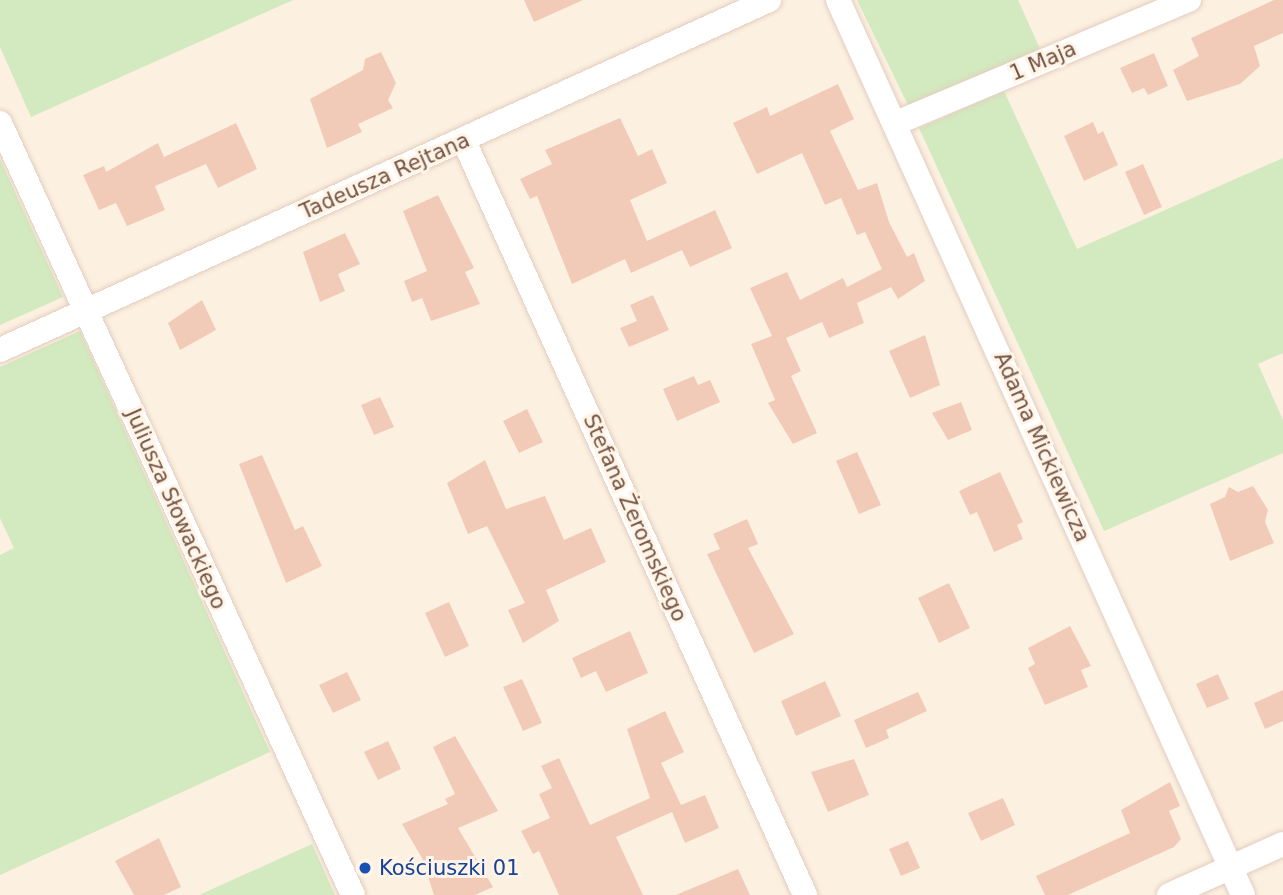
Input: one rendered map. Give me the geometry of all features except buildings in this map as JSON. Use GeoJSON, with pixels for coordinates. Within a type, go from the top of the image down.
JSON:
{"type":"FeatureCollection","features":[{"type":"Feature","properties":{"kind":"street","name":"Tadeusza Rejtana"},"geometry":{"type":"LineString","coordinates":[[0,349],[464,141],[769,0]]}},
{"type":"Feature","properties":{"kind":"street","name":"Adama Mickiewicza"},"geometry":{"type":"LineString","coordinates":[[838,0],[896,123],[1243,895]]}},
{"type":"Feature","properties":{"kind":"street","name":"1 Maja"},"geometry":{"type":"LineString","coordinates":[[896,123],[1189,0]]}},
{"type":"Feature","properties":{"kind":"street","name":"Juliusza Słowackiego"},"geometry":{"type":"LineString","coordinates":[[0,123],[353,895]]}},
{"type":"Feature","properties":{"kind":"street","name":"Stefana Żeromskiego"},"geometry":{"type":"LineString","coordinates":[[464,141],[805,895]]}},
{"type":"Feature","properties":{"kind":"street"},"geometry":{"type":"LineString","coordinates":[[1169,895],[1283,844]]}},
{"type":"Feature","properties":{"kind":"green space"},"geometry":{"type":"Polygon","coordinates":[[[0,0],[293,0],[31,117],[0,47],[0,0]]]}},
{"type":"Feature","properties":{"kind":"green space"},"geometry":{"type":"Polygon","coordinates":[[[857,0],[1018,0],[1041,51],[908,105],[857,0]]]}},
{"type":"Feature","properties":{"kind":"green space"},"geometry":{"type":"Polygon","coordinates":[[[1004,91],[1077,249],[1283,158],[1283,353],[1258,364],[1283,420],[1283,453],[1104,531],[919,128],[1004,91]]]}},
{"type":"Feature","properties":{"kind":"green space"},"geometry":{"type":"Polygon","coordinates":[[[0,159],[63,297],[0,325],[0,159]]]}},
{"type":"Feature","properties":{"kind":"green space"},"geometry":{"type":"Polygon","coordinates":[[[80,331],[270,752],[0,875],[0,555],[14,548],[0,518],[0,367],[80,331]]]}},
{"type":"Feature","properties":{"kind":"green space"},"geometry":{"type":"Polygon","coordinates":[[[312,844],[335,895],[199,895],[312,844]]]}},
{"type":"Feature","properties":{"kind":"place","name":"Kościuszki 01"},"geometry":{"type":"Point","coordinates":[365,868]}}]}
